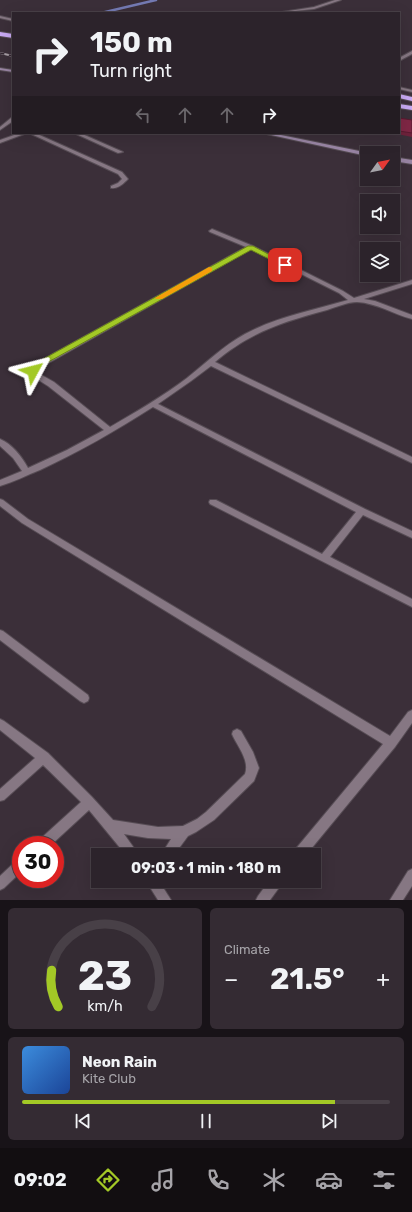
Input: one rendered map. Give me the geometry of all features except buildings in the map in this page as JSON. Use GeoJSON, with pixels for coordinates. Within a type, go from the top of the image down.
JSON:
{"type":"FeatureCollection","features":[{"type":"Feature","properties":{"kind":"highway"},"geometry":{"type":"LineString","coordinates":[[0,34],[12,36]]}},
{"type":"Feature","properties":{"kind":"highway"},"geometry":{"type":"LineString","coordinates":[[400,96],[412,99]]}},
{"type":"Feature","properties":{"kind":"highway"},"geometry":{"type":"LineString","coordinates":[[400,106],[412,108]]}},
{"type":"Feature","properties":{"kind":"main road"},"geometry":{"type":"LineString","coordinates":[[0,69],[12,71]]}},
{"type":"Feature","properties":{"kind":"main road"},"geometry":{"type":"LineString","coordinates":[[269,134],[360,153]]}},
{"type":"Feature","properties":{"kind":"main road"},"geometry":{"type":"LineString","coordinates":[[400,160],[412,162]]}},
{"type":"Feature","properties":{"kind":"street"},"geometry":{"type":"LineString","coordinates":[[285,12],[314,8],[339,0]]}},
{"type":"Feature","properties":{"kind":"street"},"geometry":{"type":"LineString","coordinates":[[0,17],[12,20]]}},
{"type":"Feature","properties":{"kind":"street"},"geometry":{"type":"LineString","coordinates":[[400,59],[412,52]]}},
{"type":"Feature","properties":{"kind":"street"},"geometry":{"type":"LineString","coordinates":[[400,88],[412,91]]}},
{"type":"Feature","properties":{"kind":"street"},"geometry":{"type":"LineString","coordinates":[[0,129],[12,119]]}},
{"type":"Feature","properties":{"kind":"street"},"geometry":{"type":"LineString","coordinates":[[0,123],[6,125]]}},
{"type":"Feature","properties":{"kind":"street"},"geometry":{"type":"LineString","coordinates":[[0,142],[22,134]]}},
{"type":"Feature","properties":{"kind":"street"},"geometry":{"type":"LineString","coordinates":[[33,134],[120,173],[125,179],[120,184],[113,187]]}},
{"type":"Feature","properties":{"kind":"street"},"geometry":{"type":"LineString","coordinates":[[78,134],[120,152]]}},
{"type":"Feature","properties":{"kind":"street"},"geometry":{"type":"LineString","coordinates":[[212,231],[251,247],[341,292],[353,300],[373,302],[412,317]]}},
{"type":"Feature","properties":{"kind":"street"},"geometry":{"type":"LineString","coordinates":[[110,430],[51,384],[34,374],[34,368],[251,247]]}},
{"type":"Feature","properties":{"kind":"street"},"geometry":{"type":"LineString","coordinates":[[0,483],[56,460],[110,430],[153,404],[194,376],[209,362],[237,341],[270,325],[412,282]]}},
{"type":"Feature","properties":{"kind":"street"},"geometry":{"type":"LineString","coordinates":[[209,362],[412,460]]}},
{"type":"Feature","properties":{"kind":"street"},"geometry":{"type":"LineString","coordinates":[[153,404],[412,535]]}},
{"type":"Feature","properties":{"kind":"street"},"geometry":{"type":"LineString","coordinates":[[0,442],[12,450],[27,473]]}},
{"type":"Feature","properties":{"kind":"street"},"geometry":{"type":"LineString","coordinates":[[0,502],[25,521],[391,743]]}},
{"type":"Feature","properties":{"kind":"street"},"geometry":{"type":"LineString","coordinates":[[213,502],[412,603]]}},
{"type":"Feature","properties":{"kind":"street"},"geometry":{"type":"LineString","coordinates":[[324,558],[362,511]]}},
{"type":"Feature","properties":{"kind":"street"},"geometry":{"type":"LineString","coordinates":[[0,634],[84,698]]}},
{"type":"Feature","properties":{"kind":"street"},"geometry":{"type":"LineString","coordinates":[[304,848],[391,743],[412,715]]}},
{"type":"Feature","properties":{"kind":"street"},"geometry":{"type":"LineString","coordinates":[[0,724],[44,756],[112,826],[128,848]]}},
{"type":"Feature","properties":{"kind":"street"},"geometry":{"type":"LineString","coordinates":[[112,826],[149,832],[183,833],[203,823],[250,777],[252,768],[249,756],[237,734]]}},
{"type":"Feature","properties":{"kind":"street"},"geometry":{"type":"LineString","coordinates":[[0,796],[44,756]]}},
{"type":"Feature","properties":{"kind":"street"},"geometry":{"type":"LineString","coordinates":[[52,836],[89,802]]}},
{"type":"Feature","properties":{"kind":"street"},"geometry":{"type":"LineString","coordinates":[[173,848],[183,833]]}},
{"type":"Feature","properties":{"kind":"street"},"geometry":{"type":"LineString","coordinates":[[0,884],[12,873]]}},
{"type":"Feature","properties":{"kind":"street"},"geometry":{"type":"LineString","coordinates":[[396,900],[412,875]]}},
{"type":"Feature","properties":{"kind":"street"},"geometry":{"type":"LineString","coordinates":[[158,888],[165,900]]}},
{"type":"Feature","properties":{"kind":"street"},"geometry":{"type":"LineString","coordinates":[[262,900],[271,888]]}},
{"type":"Feature","properties":{"kind":"waterway"},"geometry":{"type":"LineString","coordinates":[[105,12],[156,0]]}},
{"type":"Feature","properties":{"kind":"railway"},"geometry":{"type":"LineString","coordinates":[[0,53],[12,56]]}},
{"type":"Feature","properties":{"kind":"slow traffic"},"geometry":{"type":"LineString","coordinates":[[159,298],[209,269]]}},
{"type":"Feature","properties":{"kind":"route"},"geometry":{"type":"LineString","coordinates":[[33,371],[38,364],[251,247],[285,265]]}}]}
